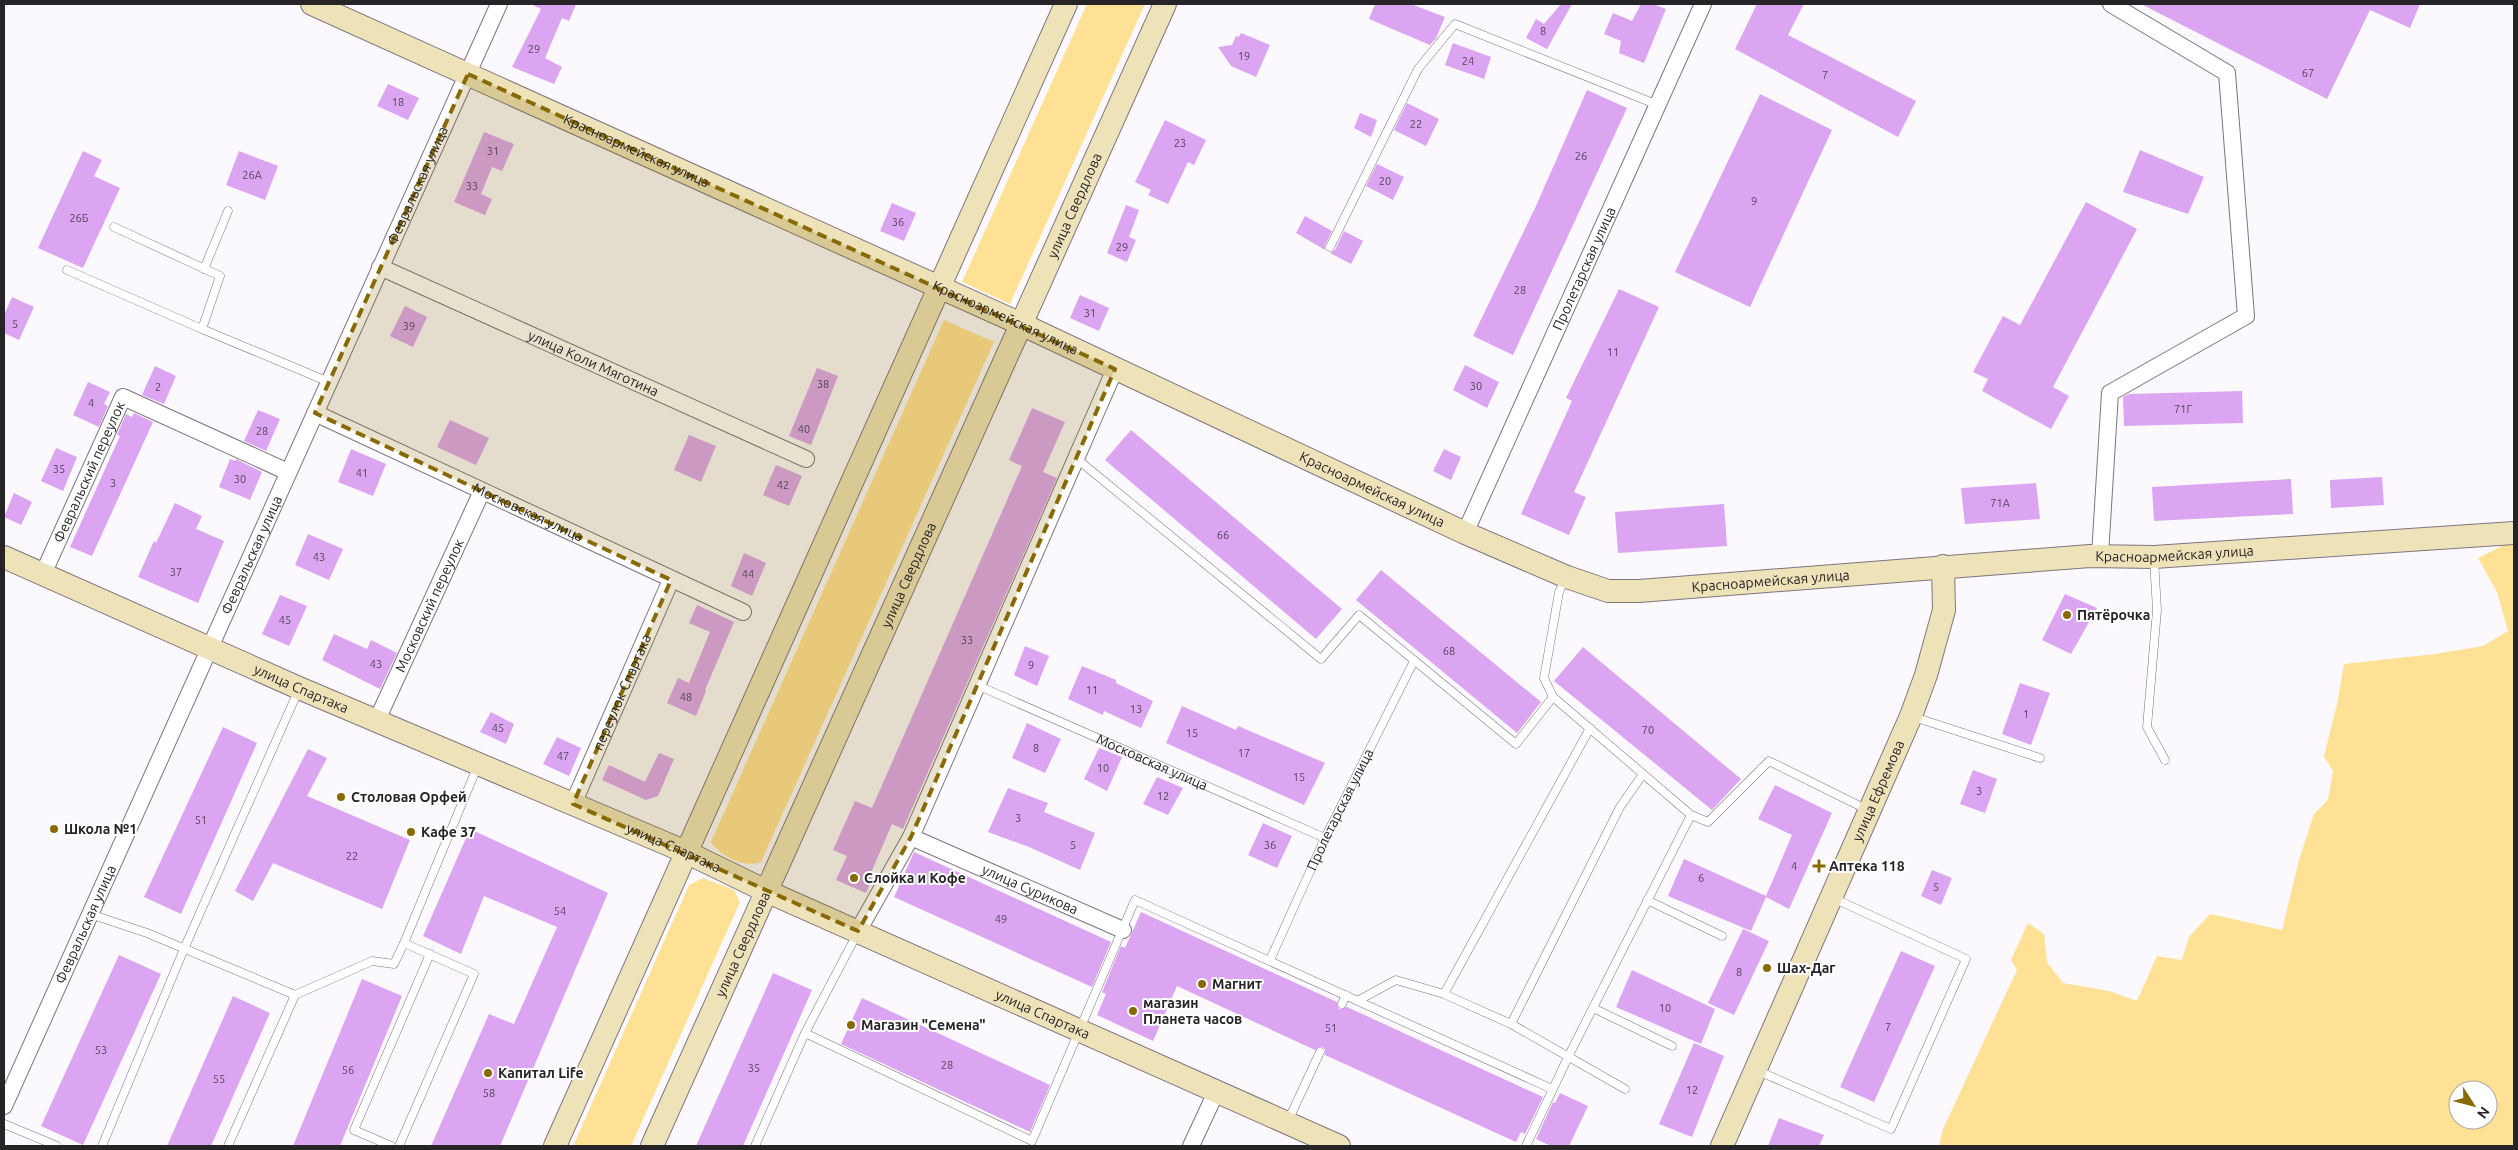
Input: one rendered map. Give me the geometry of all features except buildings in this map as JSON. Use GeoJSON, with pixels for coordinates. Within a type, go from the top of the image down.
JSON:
{"type":"FeatureCollection","features":[{"type":"Feature","properties":{"kind":"street","name":"Красноармейская улица"},"geometry":{"type":"LineString","coordinates":[[312,4],[1021,324],[1465,533],[1567,577],[1608,591],[1639,591],[2100,555],[2154,557],[2514,532]]}},
{"type":"Feature","properties":{"kind":"street","name":"Февральская улица"},"geometry":{"type":"LineString","coordinates":[[4,1106],[499,4]]}},
{"type":"Feature","properties":{"kind":"street"},"geometry":{"type":"LineString","coordinates":[[555,1146],[1066,4]]}},
{"type":"Feature","properties":{"kind":"street","name":"улица Свердлова"},"geometry":{"type":"LineString","coordinates":[[652,1146],[1165,4]]}},
{"type":"Feature","properties":{"kind":"street","name":"Пролетарская улица"},"geometry":{"type":"LineString","coordinates":[[1465,533],[1703,4]]}},
{"type":"Feature","properties":{"kind":"street"},"geometry":{"type":"LineString","coordinates":[[2100,555],[2110,393],[2246,316],[2226,73],[2111,4]]}},
{"type":"Feature","properties":{"kind":"street","name":"улица Коли Мяготина"},"geometry":{"type":"LineString","coordinates":[[380,267],[806,459]]}},
{"type":"Feature","properties":{"kind":"street"},"geometry":{"type":"LineString","coordinates":[[858,931],[911,837],[979,686],[1115,369]]}},
{"type":"Feature","properties":{"kind":"street","name":"Февральский переулок"},"geometry":{"type":"LineString","coordinates":[[43,574],[123,397],[288,472]]}},
{"type":"Feature","properties":{"kind":"street","name":"Московская улица"},"geometry":{"type":"LineString","coordinates":[[314,413],[742,612]]}},
{"type":"Feature","properties":{"kind":"street","name":"Московский переулок"},"geometry":{"type":"LineString","coordinates":[[378,720],[482,491]]}},
{"type":"Feature","properties":{"kind":"street","name":"улица Спартака"},"geometry":{"type":"LineString","coordinates":[[4,556],[299,688],[686,852],[766,891],[1217,1090],[1339,1146]]}},
{"type":"Feature","properties":{"kind":"street","name":"улица Ефремова"},"geometry":{"type":"LineString","coordinates":[[1722,1146],[1911,716],[1926,675],[1944,610],[1943,566]]}},
{"type":"Feature","properties":{"kind":"street","name":"переулок Спартака"},"geometry":{"type":"LineString","coordinates":[[574,804],[671,580]]}},
{"type":"Feature","properties":{"kind":"street","name":"улица Сурикова"},"geometry":{"type":"LineString","coordinates":[[911,837],[1123,930]]}},
{"type":"Feature","properties":{"kind":"street"},"geometry":{"type":"LineString","coordinates":[[1191,1146],[1217,1090]]}},
{"type":"Feature","properties":{"kind":"lane"},"geometry":{"type":"LineString","coordinates":[[1330,247],[1418,69],[1455,24],[1658,105]]}},
{"type":"Feature","properties":{"kind":"lane"},"geometry":{"type":"LineString","coordinates":[[204,269],[228,211]]}},
{"type":"Feature","properties":{"kind":"lane"},"geometry":{"type":"LineString","coordinates":[[114,227],[220,276],[202,329]]}},
{"type":"Feature","properties":{"kind":"lane"},"geometry":{"type":"LineString","coordinates":[[67,270],[329,382]]}},
{"type":"Feature","properties":{"kind":"lane"},"geometry":{"type":"LineString","coordinates":[[1077,459],[1321,659],[1359,615],[1516,744],[1553,697]]}},
{"type":"Feature","properties":{"kind":"lane"},"geometry":{"type":"LineString","coordinates":[[2154,557],[2157,610],[2148,727],[2165,760]]}},
{"type":"Feature","properties":{"kind":"lane"},"geometry":{"type":"LineString","coordinates":[[1567,577],[1559,592],[1544,678],[1553,697],[1691,815],[1708,822],[1769,761],[1870,811]]}},
{"type":"Feature","properties":{"kind":"lane","name":"Пролетарская улица"},"geometry":{"type":"LineString","coordinates":[[1270,960],[1325,838],[1414,661]]}},
{"type":"Feature","properties":{"kind":"lane","name":"Московская улица"},"geometry":{"type":"LineString","coordinates":[[979,686],[1325,838]]}},
{"type":"Feature","properties":{"kind":"lane"},"geometry":{"type":"LineString","coordinates":[[102,1146],[184,949],[299,688]]}},
{"type":"Feature","properties":{"kind":"lane"},"geometry":{"type":"LineString","coordinates":[[1911,716],[2040,758]]}},
{"type":"Feature","properties":{"kind":"lane"},"geometry":{"type":"LineString","coordinates":[[1444,994],[1590,728]]}},
{"type":"Feature","properties":{"kind":"lane"},"geometry":{"type":"LineString","coordinates":[[228,1146],[295,995],[372,961],[394,964],[479,763]]}},
{"type":"Feature","properties":{"kind":"lane"},"geometry":{"type":"LineString","coordinates":[[1511,1024],[1620,808],[1643,774]]}},
{"type":"Feature","properties":{"kind":"lane"},"geometry":{"type":"LineString","coordinates":[[1526,1146],[1552,1089],[1691,815]]}},
{"type":"Feature","properties":{"kind":"lane"},"geometry":{"type":"LineString","coordinates":[[1755,1070],[1891,1129],[1966,960],[1831,898]]}},
{"type":"Feature","properties":{"kind":"lane"},"geometry":{"type":"LineString","coordinates":[[805,1033],[1032,1141],[1135,900],[1552,1089]]}},
{"type":"Feature","properties":{"kind":"lane"},"geometry":{"type":"LineString","coordinates":[[1647,900],[1722,936]]}},
{"type":"Feature","properties":{"kind":"lane"},"geometry":{"type":"LineString","coordinates":[[90,914],[184,949],[295,995]]}},
{"type":"Feature","properties":{"kind":"lane"},"geometry":{"type":"LineString","coordinates":[[755,1146],[805,1033],[858,931]]}},
{"type":"Feature","properties":{"kind":"lane"},"geometry":{"type":"LineString","coordinates":[[399,1146],[474,974],[404,942]]}},
{"type":"Feature","properties":{"kind":"lane"},"geometry":{"type":"LineString","coordinates":[[391,1146],[354,1130],[430,954]]}},
{"type":"Feature","properties":{"kind":"lane"},"geometry":{"type":"LineString","coordinates":[[1359,1000],[1396,980],[1444,994],[1511,1024],[1569,1055],[1625,1089]]}},
{"type":"Feature","properties":{"kind":"lane"},"geometry":{"type":"LineString","coordinates":[[1342,1004],[1346,995]]}},
{"type":"Feature","properties":{"kind":"lane"},"geometry":{"type":"LineString","coordinates":[[1593,1008],[1672,1046]]}},
{"type":"Feature","properties":{"kind":"lane"},"geometry":{"type":"LineString","coordinates":[[1287,1122],[1320,1052]]}},
{"type":"Feature","properties":{"kind":"lane"},"geometry":{"type":"LineString","coordinates":[[4,1124],[58,1146]]}},
{"type":"Feature","properties":{"kind":"highlighted area"},"geometry":{"type":"Polygon","coordinates":[[[468,74],[1115,369],[911,837],[858,931],[573,804],[671,580],[315,413],[468,74]]]}},
{"type":"Feature","properties":{"kind":"shaded area"},"geometry":{"type":"Polygon","coordinates":[[[1087,4],[1145,4],[1010,304],[962,282],[1087,4]]]}},
{"type":"Feature","properties":{"kind":"shaded area"},"geometry":{"type":"Polygon","coordinates":[[[944,320],[994,342],[761,862],[747,864],[733,860],[711,842],[944,320]]]}},
{"type":"Feature","properties":{"kind":"shaded area"},"geometry":{"type":"Polygon","coordinates":[[[2514,540],[2514,1146],[1939,1146],[1943,1129],[2017,970],[2011,960],[2028,923],[2044,934],[2047,962],[2063,983],[2109,991],[2137,1001],[2157,956],[2182,960],[2189,937],[2210,914],[2282,930],[2299,860],[2314,814],[2328,800],[2333,771],[2324,756],[2337,704],[2344,664],[2435,654],[2483,646],[2508,631],[2497,592],[2478,558],[2514,540]]]}},
{"type":"Feature","properties":{"kind":"shaded area"},"geometry":{"type":"Polygon","coordinates":[[[703,878],[734,890],[740,902],[631,1146],[573,1146],[689,885],[703,878]]]}},
{"type":"Feature","properties":{"kind":"place","name":"Пятёрочка"},"geometry":{"type":"Point","coordinates":[2067,615]}},
{"type":"Feature","properties":{"kind":"place","name":"Столовая Орфей"},"geometry":{"type":"Point","coordinates":[341,797]}},
{"type":"Feature","properties":{"kind":"place","name":"Школа №1"},"geometry":{"type":"Point","coordinates":[54,829]}},
{"type":"Feature","properties":{"kind":"place","name":"Кафе 37"},"geometry":{"type":"Point","coordinates":[411,832]}},
{"type":"Feature","properties":{"kind":"place","name":"Аптека 118"},"geometry":{"type":"Point","coordinates":[1819,866]}},
{"type":"Feature","properties":{"kind":"place","name":"Слойка и Кофе"},"geometry":{"type":"Point","coordinates":[854,878]}},
{"type":"Feature","properties":{"kind":"place","name":"Шах-Даг"},"geometry":{"type":"Point","coordinates":[1767,968]}},
{"type":"Feature","properties":{"kind":"place","name":"Магнит"},"geometry":{"type":"Point","coordinates":[1202,984]}},
{"type":"Feature","properties":{"kind":"place","name":"магазин Планета часов"},"geometry":{"type":"Point","coordinates":[1133,1011]}},
{"type":"Feature","properties":{"kind":"place","name":"Магазин \"Семена\""},"geometry":{"type":"Point","coordinates":[851,1025]}},
{"type":"Feature","properties":{"kind":"place","name":"Капитал Life"},"geometry":{"type":"Point","coordinates":[488,1073]}}]}
